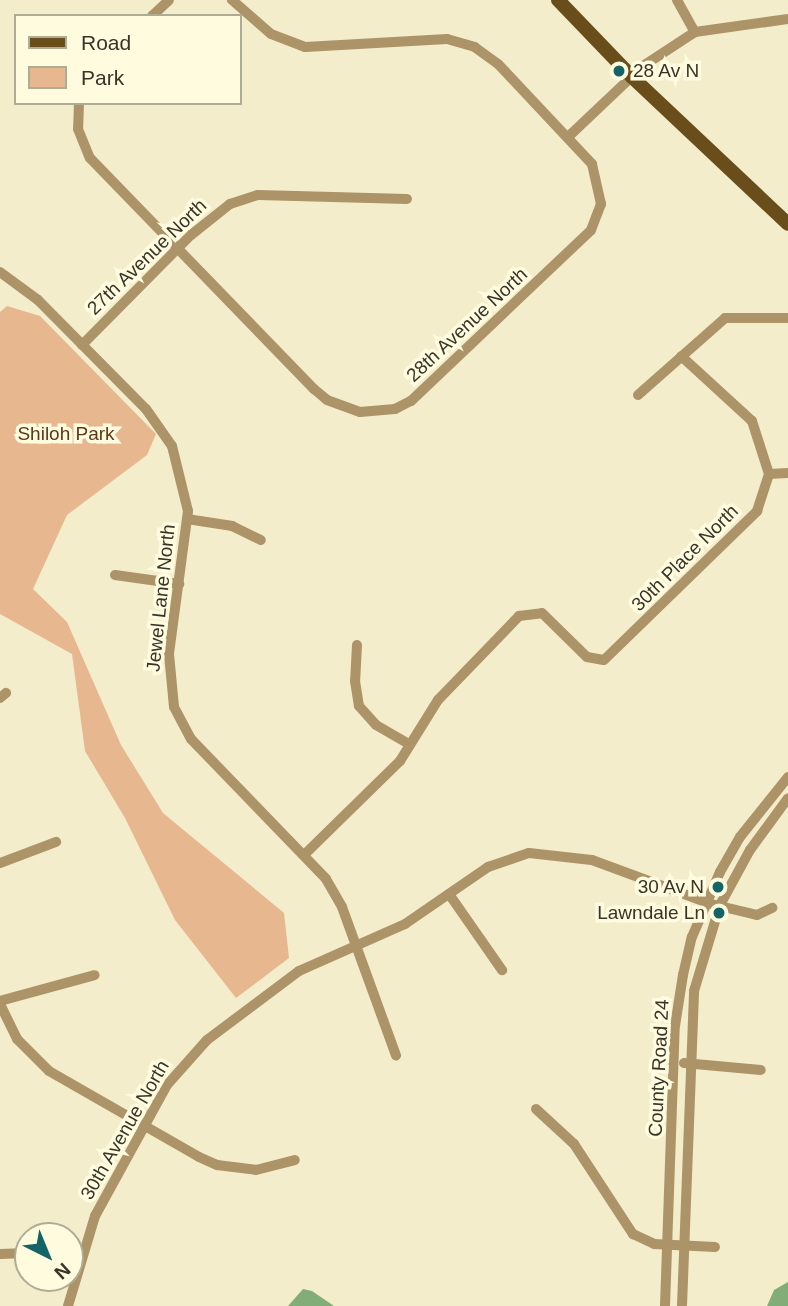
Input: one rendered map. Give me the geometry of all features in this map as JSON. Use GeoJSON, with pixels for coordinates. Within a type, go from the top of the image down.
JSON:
{"type":"FeatureCollection","features":[{"type":"Feature","properties":{"kind":"main road"},"geometry":{"type":"LineString","coordinates":[[558,0],[632,77],[788,224]]}},
{"type":"Feature","properties":{"kind":"street"},"geometry":{"type":"LineString","coordinates":[[154,14],[169,0]]}},
{"type":"Feature","properties":{"kind":"street","name":"28th Avenue North"},"geometry":{"type":"LineString","coordinates":[[79,105],[78,129],[89,158],[327,400],[360,412],[378,412],[395,409],[425,391],[582,240],[597,217],[601,190],[592,164],[498,64],[475,47],[440,39],[323,50],[305,47],[271,34],[232,0]]}},
{"type":"Feature","properties":{"kind":"street"},"geometry":{"type":"LineString","coordinates":[[677,0],[695,32]]}},
{"type":"Feature","properties":{"kind":"street"},"geometry":{"type":"LineString","coordinates":[[568,137],[632,77],[695,32],[788,19]]}},
{"type":"Feature","properties":{"kind":"street","name":"27th Avenue North"},"geometry":{"type":"LineString","coordinates":[[82,345],[216,212],[243,198],[407,200]]}},
{"type":"Feature","properties":{"kind":"street","name":"Jewel Lane North"},"geometry":{"type":"LineString","coordinates":[[0,272],[38,300],[146,409],[172,446],[186,488],[187,519],[168,663],[174,707],[191,739],[304,855],[334,893],[356,944],[396,1055]]}},
{"type":"Feature","properties":{"kind":"street"},"geometry":{"type":"LineString","coordinates":[[638,395],[724,318],[788,318]]}},
{"type":"Feature","properties":{"kind":"street"},"geometry":{"type":"LineString","coordinates":[[681,356],[712,388],[746,411],[764,448],[769,474],[788,473]]}},
{"type":"Feature","properties":{"kind":"street","name":"30th Place North"},"geometry":{"type":"LineString","coordinates":[[410,745],[443,695],[519,616],[534,611],[549,617],[587,657],[598,661],[610,657],[748,522],[763,500],[769,474]]}},
{"type":"Feature","properties":{"kind":"street"},"geometry":{"type":"LineString","coordinates":[[187,519],[219,522],[261,540]]}},
{"type":"Feature","properties":{"kind":"street"},"geometry":{"type":"LineString","coordinates":[[115,575],[179,584]]}},
{"type":"Feature","properties":{"kind":"street"},"geometry":{"type":"LineString","coordinates":[[304,855],[396,766],[410,745],[376,725],[359,706],[355,681],[357,645]]}},
{"type":"Feature","properties":{"kind":"street","name":"County Road 24"},"geometry":{"type":"LineString","coordinates":[[665,1306],[670,1245],[674,1064],[682,975],[740,837],[788,778]]}},
{"type":"Feature","properties":{"kind":"street","name":"County Road 24"},"geometry":{"type":"LineString","coordinates":[[682,1306],[686,1246],[689,1064],[694,991],[712,903],[788,799]]}},
{"type":"Feature","properties":{"kind":"street"},"geometry":{"type":"LineString","coordinates":[[0,863],[56,842]]}},
{"type":"Feature","properties":{"kind":"street","name":"30th Avenue North"},"geometry":{"type":"LineString","coordinates":[[84,1241],[105,1195],[167,1085],[207,1040],[299,971],[405,924],[508,858],[550,852],[592,859],[712,903],[757,915],[772,908]]}},
{"type":"Feature","properties":{"kind":"street"},"geometry":{"type":"LineString","coordinates":[[449,894],[502,970]]}},
{"type":"Feature","properties":{"kind":"street"},"geometry":{"type":"LineString","coordinates":[[95,975],[0,1002],[17,1039],[48,1071],[217,1165],[256,1170],[295,1160]]}},
{"type":"Feature","properties":{"kind":"street"},"geometry":{"type":"LineString","coordinates":[[674,1064],[761,1070]]}},
{"type":"Feature","properties":{"kind":"street"},"geometry":{"type":"LineString","coordinates":[[537,1109],[574,1144],[633,1234],[654,1244],[715,1247]]}},
{"type":"Feature","properties":{"kind":"green space","name":"Shiloh Park"},"geometry":{"type":"Polygon","coordinates":[[[7,306],[40,316],[156,434],[147,455],[67,515],[33,589],[67,622],[121,745],[163,813],[284,913],[289,958],[236,998],[175,920],[125,818],[85,751],[72,654],[0,614],[0,312],[7,306]]]}},
{"type":"Feature","properties":{"kind":"shaded area"},"geometry":{"type":"Polygon","coordinates":[[[788,1282],[788,1306],[767,1306],[774,1290],[788,1282]]]}},
{"type":"Feature","properties":{"kind":"shaded area"},"geometry":{"type":"Polygon","coordinates":[[[303,1289],[312,1291],[334,1306],[288,1306],[303,1289]]]}},
{"type":"Feature","properties":{"kind":"place","name":"28 Av N"},"geometry":{"type":"Point","coordinates":[619,71]}},
{"type":"Feature","properties":{"kind":"place","name":"30 Av N"},"geometry":{"type":"Point","coordinates":[718,887]}},
{"type":"Feature","properties":{"kind":"place","name":"Lawndale Ln"},"geometry":{"type":"Point","coordinates":[719,913]}}]}
